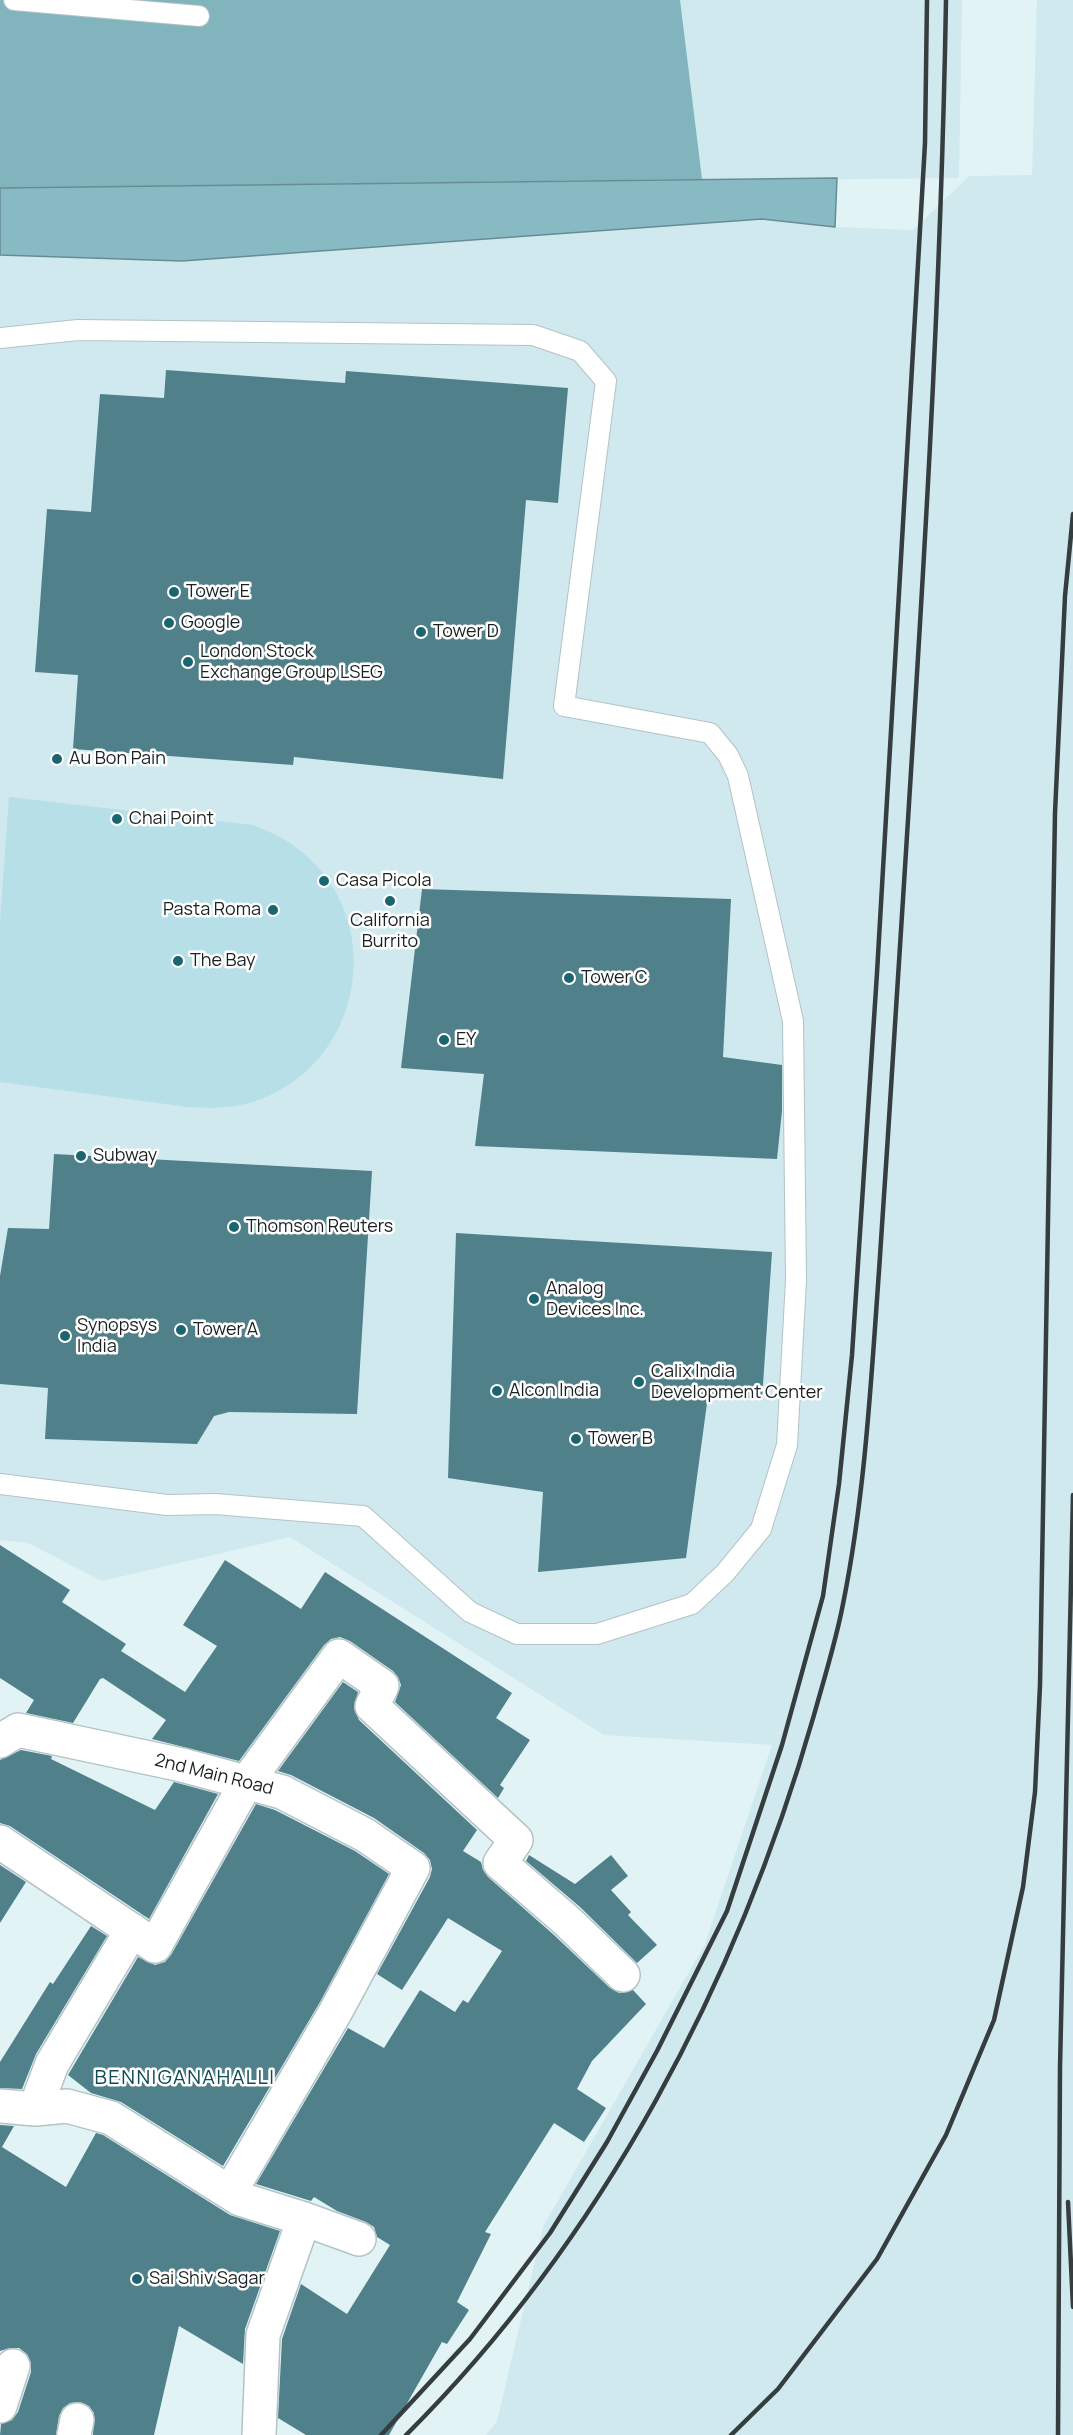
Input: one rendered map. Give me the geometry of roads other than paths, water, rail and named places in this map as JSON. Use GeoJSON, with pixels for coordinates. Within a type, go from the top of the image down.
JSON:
{"type":"FeatureCollection","features":[{"type":"Feature","properties":{"kind":"street"},"geometry":{"type":"LineString","coordinates":[[0,1842],[154,1946],[246,1783],[339,1656],[382,1686],[372,1706],[516,1840],[500,1863],[567,1921],[623,1975]]}},
{"type":"Feature","properties":{"kind":"street","name":"2nd Main Road"},"geometry":{"type":"LineString","coordinates":[[6,1729],[182,1765],[282,1792],[365,1835],[413,1868],[336,2011],[230,2192]]}},
{"type":"Feature","properties":{"kind":"street"},"geometry":{"type":"LineString","coordinates":[[35,2109],[52,2064],[132,1930]]}},
{"type":"Feature","properties":{"kind":"street"},"geometry":{"type":"LineString","coordinates":[[0,2106],[35,2109],[67,2106],[111,2118],[240,2199],[304,2219],[359,2240]]}},
{"type":"Feature","properties":{"kind":"street"},"geometry":{"type":"LineString","coordinates":[[259,2435],[263,2335],[304,2219]]}},
{"type":"Feature","properties":{"kind":"street"},"geometry":{"type":"LineString","coordinates":[[0,2406],[13,2366]]}},
{"type":"Feature","properties":{"kind":"lane"},"geometry":{"type":"LineString","coordinates":[[14,0],[199,16]]}},
{"type":"Feature","properties":{"kind":"lane"},"geometry":{"type":"LineString","coordinates":[[0,338],[78,330],[533,334],[580,351],[606,381],[564,706],[710,732],[728,755],[738,776],[793,1021],[796,1280],[787,1445],[761,1529],[725,1573],[692,1604],[597,1634],[517,1634],[470,1612],[363,1516],[215,1504],[167,1505],[0,1484]]}},
{"type":"Feature","properties":{"kind":"railway"},"geometry":{"type":"LineString","coordinates":[[381,2435],[470,2339],[550,2233],[607,2142],[657,2051],[727,1911],[782,1745],[823,1596],[839,1484],[852,1355],[877,973],[925,143],[927,0]]}},
{"type":"Feature","properties":{"kind":"railway"},"geometry":{"type":"LineString","coordinates":[[406,2435],[477,2359],[542,2277],[602,2191],[655,2101],[703,2008],[746,1912],[783,1814],[830,1660],[840,1618],[857,1522],[879,1271],[930,450],[940,225],[946,0]]}},
{"type":"Feature","properties":{"kind":"railway"},"geometry":{"type":"LineString","coordinates":[[731,2435],[778,2389],[877,2259],[946,2135],[994,2020],[1023,1887],[1035,1792],[1040,1685],[1055,813],[1065,596],[1073,514]]}},
{"type":"Feature","properties":{"kind":"railway"},"geometry":{"type":"LineString","coordinates":[[1058,2435],[1060,2067],[1073,1495]]}},
{"type":"Feature","properties":{"kind":"railway"},"geometry":{"type":"LineString","coordinates":[[1068,2202],[1073,2307]]}},
{"type":"Feature","properties":{"kind":"place","name":"Tower E"},"geometry":{"type":"Point","coordinates":[174,592]}},
{"type":"Feature","properties":{"kind":"place","name":"Google"},"geometry":{"type":"Point","coordinates":[169,623]}},
{"type":"Feature","properties":{"kind":"place","name":"Tower D"},"geometry":{"type":"Point","coordinates":[421,632]}},
{"type":"Feature","properties":{"kind":"place","name":"London Stock Exchange Group LSEG"},"geometry":{"type":"Point","coordinates":[188,662]}},
{"type":"Feature","properties":{"kind":"place","name":"Au Bon Pain"},"geometry":{"type":"Point","coordinates":[57,759]}},
{"type":"Feature","properties":{"kind":"place","name":"Chai Point"},"geometry":{"type":"Point","coordinates":[117,819]}},
{"type":"Feature","properties":{"kind":"place","name":"Casa Picola"},"geometry":{"type":"Point","coordinates":[324,881]}},
{"type":"Feature","properties":{"kind":"place","name":"California Burrito"},"geometry":{"type":"Point","coordinates":[390,901]}},
{"type":"Feature","properties":{"kind":"place","name":"Pasta Roma"},"geometry":{"type":"Point","coordinates":[273,910]}},
{"type":"Feature","properties":{"kind":"place","name":"The Bay"},"geometry":{"type":"Point","coordinates":[178,961]}},
{"type":"Feature","properties":{"kind":"place","name":"Tower C"},"geometry":{"type":"Point","coordinates":[569,978]}},
{"type":"Feature","properties":{"kind":"place","name":"EY"},"geometry":{"type":"Point","coordinates":[444,1040]}},
{"type":"Feature","properties":{"kind":"place","name":"Subway"},"geometry":{"type":"Point","coordinates":[81,1156]}},
{"type":"Feature","properties":{"kind":"place","name":"Thomson Reuters"},"geometry":{"type":"Point","coordinates":[234,1227]}},
{"type":"Feature","properties":{"kind":"place","name":"Analog Devices Inc."},"geometry":{"type":"Point","coordinates":[534,1299]}},
{"type":"Feature","properties":{"kind":"place","name":"Tower A"},"geometry":{"type":"Point","coordinates":[181,1330]}},
{"type":"Feature","properties":{"kind":"place","name":"Synopsys India"},"geometry":{"type":"Point","coordinates":[65,1336]}},
{"type":"Feature","properties":{"kind":"place","name":"Calix India Development Center"},"geometry":{"type":"Point","coordinates":[639,1382]}},
{"type":"Feature","properties":{"kind":"place","name":"Alcon India"},"geometry":{"type":"Point","coordinates":[497,1391]}},
{"type":"Feature","properties":{"kind":"place","name":"Tower B"},"geometry":{"type":"Point","coordinates":[576,1439]}},
{"type":"Feature","properties":{"kind":"place","name":"Sai Shiv Sagar"},"geometry":{"type":"Point","coordinates":[137,2279]}},
{"type":"Feature","properties":{"kind":"district","name":"BENNIGANAHALLI"},"geometry":{"type":"Point","coordinates":[185,2078]}}]}
